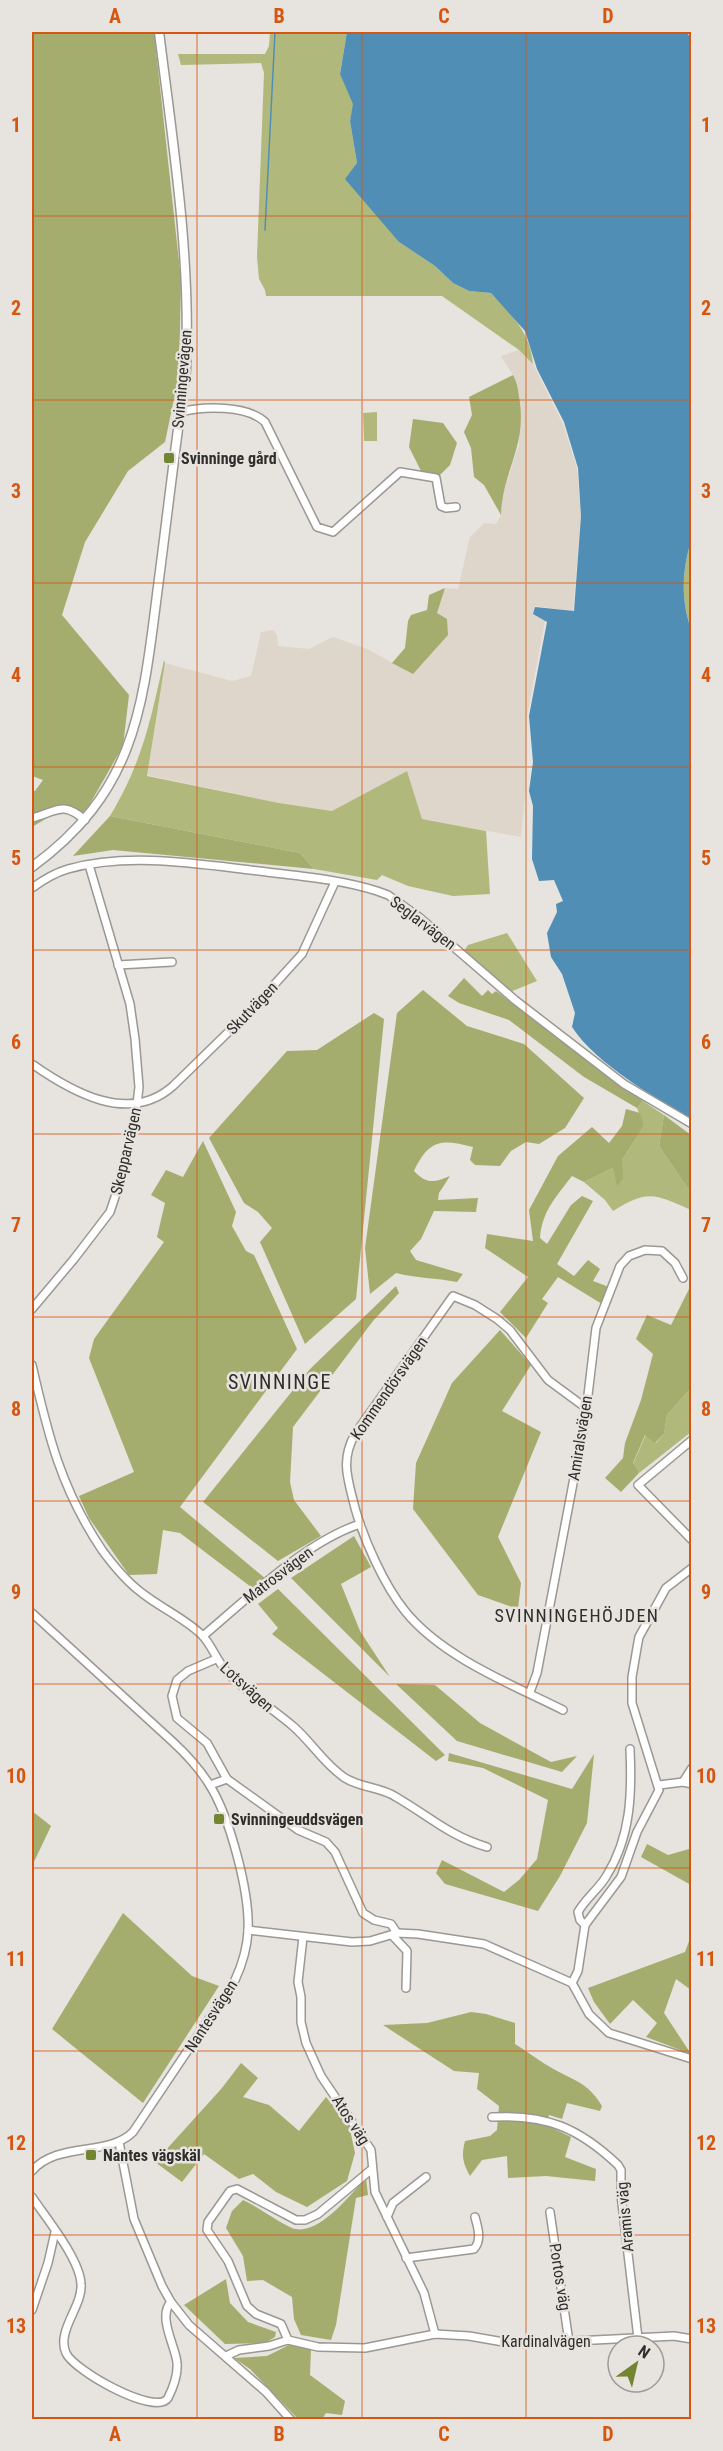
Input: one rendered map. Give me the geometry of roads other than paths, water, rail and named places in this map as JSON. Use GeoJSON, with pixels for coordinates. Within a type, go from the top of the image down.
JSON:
{"type":"FeatureCollection","features":[{"type":"Feature","properties":{"kind":"main road","name":"Svinningevägen"},"geometry":{"type":"LineString","coordinates":[[32,867],[57,848],[85,820],[118,770],[139,714],[149,654],[187,362],[186,281],[181,200],[159,32]]}},
{"type":"Feature","properties":{"kind":"street"},"geometry":{"type":"LineString","coordinates":[[180,412],[194,409],[235,410],[257,414],[265,422],[317,527],[333,532],[400,471],[436,478],[441,506],[456,507]]}},
{"type":"Feature","properties":{"kind":"street"},"geometry":{"type":"LineString","coordinates":[[32,818],[57,808],[66,808],[85,820]]}},
{"type":"Feature","properties":{"kind":"street","name":"Seglarvägen"},"geometry":{"type":"LineString","coordinates":[[32,888],[56,874],[89,865],[131,861],[189,864],[335,882],[376,891],[397,902],[444,937],[515,1000],[624,1084],[692,1124]]}},
{"type":"Feature","properties":{"kind":"street","name":"Skepparvägen"},"geometry":{"type":"LineString","coordinates":[[32,1309],[110,1212],[118,1188],[137,1104],[139,1088],[130,1004],[89,865]]}},
{"type":"Feature","properties":{"kind":"street","name":"Skutvägen"},"geometry":{"type":"LineString","coordinates":[[137,1104],[158,1098],[173,1086],[294,965],[309,941],[335,882]]}},
{"type":"Feature","properties":{"kind":"street"},"geometry":{"type":"LineString","coordinates":[[118,965],[172,962]]}},
{"type":"Feature","properties":{"kind":"street"},"geometry":{"type":"LineString","coordinates":[[32,1064],[65,1087],[82,1095],[137,1104]]}},
{"type":"Feature","properties":{"kind":"street","name":"Amiralsvägen"},"geometry":{"type":"LineString","coordinates":[[530,1692],[537,1672],[586,1408],[596,1328],[622,1262],[639,1252],[662,1251],[672,1258],[683,1278]]}},
{"type":"Feature","properties":{"kind":"street","name":"Kommendörsvägen"},"geometry":{"type":"LineString","coordinates":[[563,1710],[469,1662],[416,1623],[405,1611],[391,1588],[360,1524],[346,1469],[348,1447],[453,1296],[475,1305],[497,1319],[510,1330],[548,1380],[586,1408]]}},
{"type":"Feature","properties":{"kind":"street","name":"Lotsvägen"},"geometry":{"type":"LineString","coordinates":[[32,1365],[45,1424],[59,1471],[86,1523],[127,1580],[203,1636],[216,1659],[238,1683],[297,1730],[344,1777],[391,1794],[459,1838],[487,1847]]}},
{"type":"Feature","properties":{"kind":"street"},"geometry":{"type":"LineString","coordinates":[[692,1440],[638,1485],[692,1540]]}},
{"type":"Feature","properties":{"kind":"street","name":"Matrosvägen"},"geometry":{"type":"LineString","coordinates":[[203,1636],[252,1594],[310,1550],[360,1524]]}},
{"type":"Feature","properties":{"kind":"street"},"geometry":{"type":"LineString","coordinates":[[572,1983],[578,1971],[585,1925],[621,1877],[637,1832],[658,1793],[659,1785],[634,1711],[631,1695],[639,1637],[659,1597],[671,1582],[692,1568]]}},
{"type":"Feature","properties":{"kind":"street","name":"Nantesvägen"},"geometry":{"type":"LineString","coordinates":[[32,1613],[173,1742],[210,1785],[232,1839],[245,1894],[248,1930],[244,1956],[235,1980],[137,2127],[119,2142]]}},
{"type":"Feature","properties":{"kind":"street"},"geometry":{"type":"LineString","coordinates":[[216,1659],[183,1673],[175,1684],[172,1696],[177,1718],[207,1743],[227,1779],[298,1830],[326,1842],[335,1852],[363,1913],[374,1920],[391,1924],[407,1951],[406,1988]]}},
{"type":"Feature","properties":{"kind":"street"},"geometry":{"type":"LineString","coordinates":[[585,1925],[580,1920],[578,1911],[606,1877],[615,1860],[628,1821],[630,1749]]}},
{"type":"Feature","properties":{"kind":"street"},"geometry":{"type":"LineString","coordinates":[[683,1782],[692,1768]]}},
{"type":"Feature","properties":{"kind":"street"},"geometry":{"type":"LineString","coordinates":[[210,1785],[227,1779]]}},
{"type":"Feature","properties":{"kind":"street"},"geometry":{"type":"LineString","coordinates":[[659,1785],[683,1782],[692,1784]]}},
{"type":"Feature","properties":{"kind":"street"},"geometry":{"type":"LineString","coordinates":[[248,1930],[363,1942],[395,1934],[418,1934],[484,1944],[572,1983],[590,2014],[605,2030],[627,2040],[692,2059]]}},
{"type":"Feature","properties":{"kind":"street","name":"Atos väg"},"geometry":{"type":"LineString","coordinates":[[303,1937],[298,1982],[301,1997],[301,2022],[306,2043],[321,2076],[371,2150],[375,2192],[424,2293],[435,2334]]}},
{"type":"Feature","properties":{"kind":"street","name":"Aramis väg"},"geometry":{"type":"LineString","coordinates":[[492,2117],[528,2117],[562,2126],[593,2143],[618,2165],[621,2170],[621,2195],[638,2334]]}},
{"type":"Feature","properties":{"kind":"street"},"geometry":{"type":"LineString","coordinates":[[32,2171],[41,2161],[51,2157],[119,2142],[134,2219],[171,2302],[189,2325],[266,2392],[291,2420]]}},
{"type":"Feature","properties":{"kind":"street"},"geometry":{"type":"LineString","coordinates":[[288,2340],[281,2324],[259,2315],[247,2306],[228,2262],[209,2234],[208,2222],[230,2191],[237,2189],[296,2220],[310,2218],[372,2169]]}},
{"type":"Feature","properties":{"kind":"street"},"geometry":{"type":"LineString","coordinates":[[387,2217],[393,2203],[426,2177]]}},
{"type":"Feature","properties":{"kind":"street"},"geometry":{"type":"LineString","coordinates":[[32,2197],[77,2266],[81,2283],[80,2296],[64,2342],[64,2350],[68,2357],[94,2377],[117,2390],[145,2401],[160,2403],[167,2399],[177,2375],[178,2366],[167,2329],[167,2306],[171,2302]]}},
{"type":"Feature","properties":{"kind":"street","name":"Portos väg"},"geometry":{"type":"LineString","coordinates":[[550,2212],[569,2342]]}},
{"type":"Feature","properties":{"kind":"street"},"geometry":{"type":"LineString","coordinates":[[406,2258],[474,2249],[479,2240],[475,2217]]}},
{"type":"Feature","properties":{"kind":"street"},"geometry":{"type":"LineString","coordinates":[[32,2310],[48,2263],[55,2232]]}},
{"type":"Feature","properties":{"kind":"street","name":"Kardinalvägen"},"geometry":{"type":"LineString","coordinates":[[226,2356],[239,2350],[269,2346],[288,2340],[318,2347],[365,2348],[435,2334],[469,2336],[514,2344],[606,2340]]}},
{"type":"Feature","properties":{"kind":"street","name":"Kardinalvägen"},"geometry":{"type":"LineString","coordinates":[[666,2336],[692,2339]]}},
{"type":"Feature","properties":{"kind":"water"},"geometry":{"type":"Polygon","coordinates":[[[347,32],[686,32],[691,38],[692,538],[684,573],[684,596],[692,631],[691,1121],[611,1067],[583,1041],[572,1027],[575,1013],[562,974],[551,957],[547,933],[557,912],[556,904],[563,901],[554,880],[539,881],[532,859],[533,806],[529,791],[533,762],[529,716],[547,622],[533,614],[535,607],[574,611],[581,516],[578,468],[564,422],[537,369],[525,331],[491,293],[469,291],[453,283],[435,266],[399,242],[345,179],[357,163],[350,121],[353,104],[340,74],[347,32]]]}},
{"type":"Feature","properties":{"kind":"waterway"},"geometry":{"type":"LineString","coordinates":[[265,230],[275,32]]}},
{"type":"Feature","properties":{"kind":"place","name":"Svinninge gård"},"geometry":{"type":"Point","coordinates":[169,458]}},
{"type":"Feature","properties":{"kind":"place","name":"Svinningeuddsvägen"},"geometry":{"type":"Point","coordinates":[219,1819]}},
{"type":"Feature","properties":{"kind":"place","name":"Nantes vägskäl"},"geometry":{"type":"Point","coordinates":[91,2155]}},
{"type":"Feature","properties":{"kind":"district","name":"SVINNINGE"},"geometry":{"type":"Point","coordinates":[280,1382]}},
{"type":"Feature","properties":{"kind":"district","name":"SVINNINGEHÖJDEN"},"geometry":{"type":"Point","coordinates":[577,1615]}}]}
